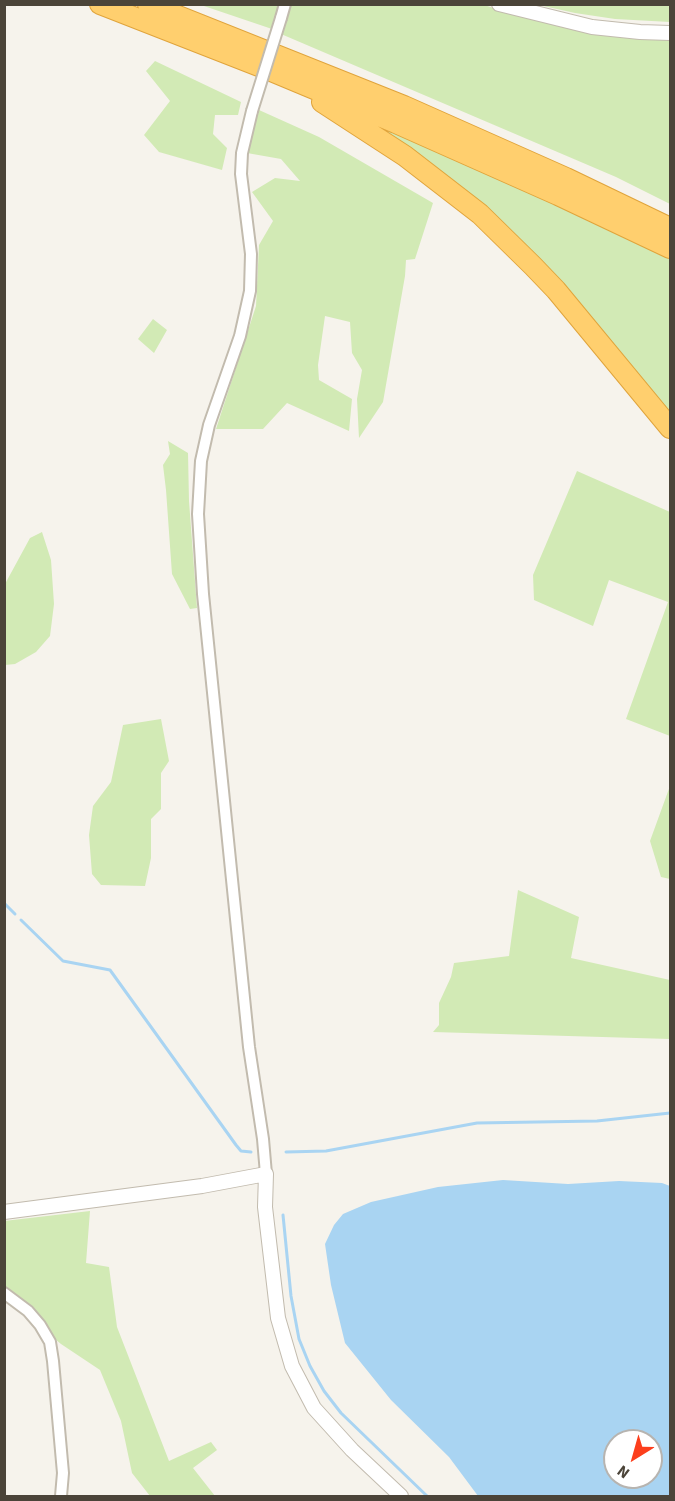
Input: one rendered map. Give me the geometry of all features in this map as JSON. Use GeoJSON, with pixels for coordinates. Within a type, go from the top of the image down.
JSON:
{"type":"FeatureCollection","features":[{"type":"Feature","properties":{"kind":"highway"},"geometry":{"type":"LineString","coordinates":[[100,4],[269,70],[450,147],[670,248]]}},
{"type":"Feature","properties":{"kind":"highway"},"geometry":{"type":"LineString","coordinates":[[148,4],[404,106],[566,178],[670,228]]}},
{"type":"Feature","properties":{"kind":"highway"},"geometry":{"type":"LineString","coordinates":[[269,70],[405,156],[480,214],[548,282],[670,428]]}},
{"type":"Feature","properties":{"kind":"street"},"geometry":{"type":"LineString","coordinates":[[285,4],[252,111],[242,153],[241,174],[251,254],[250,291],[240,336],[209,425],[201,462],[198,513],[204,606],[246,1012],[263,1139],[266,1207],[278,1318],[292,1366],[314,1408],[352,1450],[401,1497]]}},
{"type":"Feature","properties":{"kind":"street"},"geometry":{"type":"LineString","coordinates":[[506,6],[592,27],[618,31],[670,33]]}},
{"type":"Feature","properties":{"kind":"street"},"geometry":{"type":"LineString","coordinates":[[4,1212],[191,1188],[266,1174]]}},
{"type":"Feature","properties":{"kind":"street"},"geometry":{"type":"LineString","coordinates":[[4,1293],[28,1311],[40,1324],[50,1342],[63,1473],[61,1497]]}},
{"type":"Feature","properties":{"kind":"green space"},"geometry":{"type":"Polygon","coordinates":[[[481,4],[572,29],[670,38],[670,204],[616,177],[281,34],[290,5],[481,4]]]}},
{"type":"Feature","properties":{"kind":"green space"},"geometry":{"type":"Polygon","coordinates":[[[201,5],[280,5],[272,29],[201,5]]]}},
{"type":"Feature","properties":{"kind":"green space"},"geometry":{"type":"Polygon","coordinates":[[[539,5],[666,5],[670,6],[670,22],[615,19],[539,5]]]}},
{"type":"Feature","properties":{"kind":"green space"},"geometry":{"type":"Polygon","coordinates":[[[155,61],[241,102],[238,115],[215,115],[213,134],[227,148],[222,170],[159,152],[144,135],[170,101],[146,71],[155,61]]]}},
{"type":"Feature","properties":{"kind":"green space"},"geometry":{"type":"Polygon","coordinates":[[[259,110],[319,137],[433,203],[415,259],[406,260],[383,402],[359,438],[357,399],[362,370],[352,353],[350,322],[325,316],[318,365],[319,380],[352,399],[349,431],[287,403],[263,429],[216,429],[256,306],[259,245],[273,221],[252,192],[275,178],[300,181],[281,159],[247,153],[259,110]]]}},
{"type":"Feature","properties":{"kind":"green space"},"geometry":{"type":"Polygon","coordinates":[[[379,126],[565,209],[670,259],[670,416],[567,294],[377,130],[379,126]]]}},
{"type":"Feature","properties":{"kind":"green space"},"geometry":{"type":"Polygon","coordinates":[[[153,319],[167,330],[154,353],[138,339],[153,319]]]}},
{"type":"Feature","properties":{"kind":"green space"},"geometry":{"type":"Polygon","coordinates":[[[168,441],[188,453],[197,608],[190,609],[172,574],[163,465],[170,454],[168,441]]]}},
{"type":"Feature","properties":{"kind":"green space"},"geometry":{"type":"Polygon","coordinates":[[[577,471],[670,512],[670,736],[626,719],[668,602],[609,580],[593,626],[534,600],[533,575],[577,471]]]}},
{"type":"Feature","properties":{"kind":"green space"},"geometry":{"type":"Polygon","coordinates":[[[42,532],[51,560],[54,604],[50,636],[36,652],[15,664],[5,665],[5,584],[30,538],[42,532]]]}},
{"type":"Feature","properties":{"kind":"green space"},"geometry":{"type":"Polygon","coordinates":[[[161,719],[169,761],[161,773],[161,809],[151,819],[151,858],[145,886],[101,885],[92,874],[89,835],[93,806],[111,782],[123,725],[161,719]]]}},
{"type":"Feature","properties":{"kind":"green space"},"geometry":{"type":"Polygon","coordinates":[[[670,786],[670,879],[661,877],[650,841],[670,786]]]}},
{"type":"Feature","properties":{"kind":"green space"},"geometry":{"type":"Polygon","coordinates":[[[518,890],[579,917],[571,958],[670,980],[670,1039],[433,1032],[439,1025],[439,1003],[451,977],[454,963],[509,956],[518,890]]]}},
{"type":"Feature","properties":{"kind":"green space"},"geometry":{"type":"Polygon","coordinates":[[[90,1211],[86,1263],[109,1267],[117,1327],[169,1461],[211,1442],[217,1450],[193,1468],[215,1496],[150,1496],[132,1473],[121,1421],[100,1370],[61,1344],[5,1298],[4,1221],[90,1211]]]}},
{"type":"Feature","properties":{"kind":"water"},"geometry":{"type":"Polygon","coordinates":[[[503,1180],[568,1184],[619,1181],[662,1183],[670,1186],[670,1496],[478,1496],[449,1457],[391,1400],[345,1343],[331,1285],[325,1244],[334,1225],[343,1214],[371,1202],[438,1187],[503,1180]]]}},
{"type":"Feature","properties":{"kind":"waterway"},"geometry":{"type":"LineString","coordinates":[[4,903],[15,914]]}},
{"type":"Feature","properties":{"kind":"waterway"},"geometry":{"type":"LineString","coordinates":[[21,920],[63,961],[110,970],[236,1145],[241,1151],[251,1152]]}},
{"type":"Feature","properties":{"kind":"waterway"},"geometry":{"type":"LineString","coordinates":[[286,1152],[326,1151],[477,1123],[597,1121],[670,1113]]}},
{"type":"Feature","properties":{"kind":"waterway"},"geometry":{"type":"LineString","coordinates":[[283,1215],[291,1296],[299,1339],[310,1366],[324,1391],[341,1413],[427,1496]]}}]}
